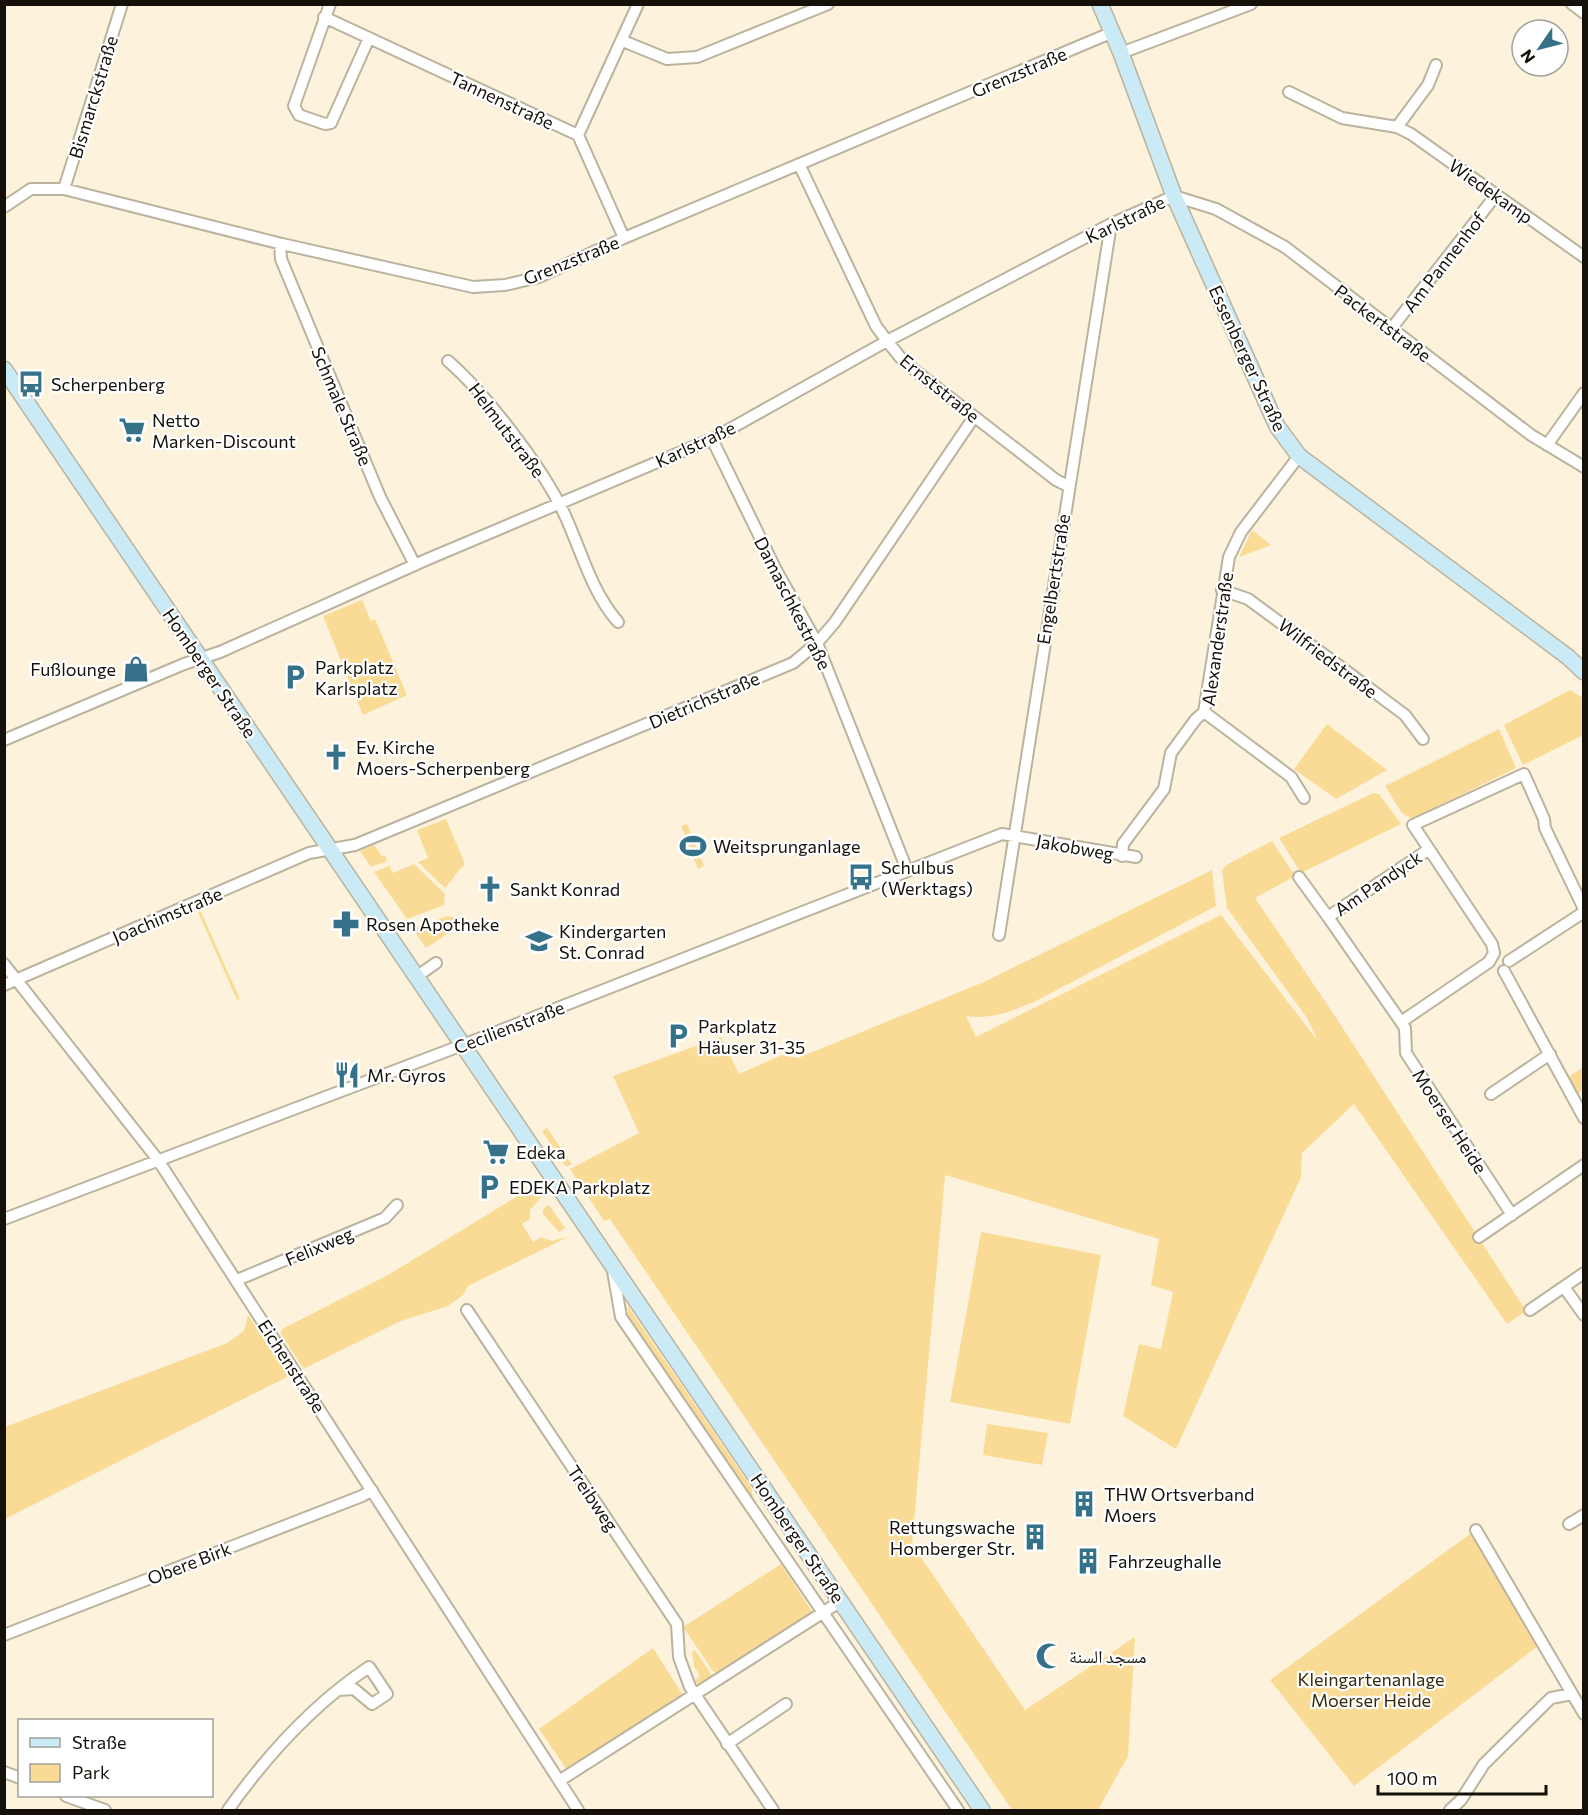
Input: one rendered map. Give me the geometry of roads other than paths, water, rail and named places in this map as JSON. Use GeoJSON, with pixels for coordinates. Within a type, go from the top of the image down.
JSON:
{"type":"FeatureCollection","features":[{"type":"Feature","properties":{"kind":"main road","name":"Essenberger Straße"},"geometry":{"type":"LineString","coordinates":[[1100,4],[1121,53],[1174,196],[1277,426],[1299,456],[1569,657],[1584,672]]}},
{"type":"Feature","properties":{"kind":"main road","name":"Homberger Straße"},"geometry":{"type":"LineString","coordinates":[[4,369],[982,1810]]}},
{"type":"Feature","properties":{"kind":"street","name":"Bismarckstraße"},"geometry":{"type":"LineString","coordinates":[[64,189],[122,4]]}},
{"type":"Feature","properties":{"kind":"street"},"geometry":{"type":"LineString","coordinates":[[330,4],[294,106],[299,115],[325,124],[331,123],[369,39]]}},
{"type":"Feature","properties":{"kind":"street"},"geometry":{"type":"LineString","coordinates":[[624,238],[578,135],[638,4]]}},
{"type":"Feature","properties":{"kind":"street"},"geometry":{"type":"LineString","coordinates":[[623,41],[667,59],[697,57],[828,4]]}},
{"type":"Feature","properties":{"kind":"street"},"geometry":{"type":"LineString","coordinates":[[1121,53],[1251,4]]}},
{"type":"Feature","properties":{"kind":"street"},"geometry":{"type":"LineString","coordinates":[[1572,4],[1584,13]]}},
{"type":"Feature","properties":{"kind":"street","name":"Tannenstraße"},"geometry":{"type":"LineString","coordinates":[[324,17],[578,135]]}},
{"type":"Feature","properties":{"kind":"street","name":"Grenzstraße"},"geometry":{"type":"LineString","coordinates":[[4,207],[31,189],[64,189],[280,244],[473,287],[505,285],[539,277],[624,238],[1111,29]]}},
{"type":"Feature","properties":{"kind":"street"},"geometry":{"type":"LineString","coordinates":[[1397,127],[1428,85],[1436,65]]}},
{"type":"Feature","properties":{"kind":"street","name":"Wiedekamp"},"geometry":{"type":"LineString","coordinates":[[1289,92],[1342,118],[1397,127],[1411,134],[1584,257]]}},
{"type":"Feature","properties":{"kind":"street","name":"Ernststraße"},"geometry":{"type":"LineString","coordinates":[[799,164],[876,326],[904,362],[1056,480],[1068,486]]}},
{"type":"Feature","properties":{"kind":"street","name":"Am Pannenhof"},"geometry":{"type":"LineString","coordinates":[[1391,329],[1496,195]]}},
{"type":"Feature","properties":{"kind":"street","name":"Karlstraße"},"geometry":{"type":"LineString","coordinates":[[4,740],[200,659],[712,439],[887,341],[1111,224],[1174,196]]}},
{"type":"Feature","properties":{"kind":"street","name":"Packertstraße"},"geometry":{"type":"LineString","coordinates":[[1174,196],[1216,209],[1285,247],[1547,445],[1584,467]]}},
{"type":"Feature","properties":{"kind":"street","name":"Engelbertstraße"},"geometry":{"type":"LineString","coordinates":[[999,935],[1111,224]]}},
{"type":"Feature","properties":{"kind":"street","name":"Schmale Straße"},"geometry":{"type":"LineString","coordinates":[[280,244],[281,259],[380,497],[415,565]]}},
{"type":"Feature","properties":{"kind":"street","name":"Helmutstraße"},"geometry":{"type":"LineString","coordinates":[[448,361],[472,381],[543,476],[560,505],[603,605],[618,622]]}},
{"type":"Feature","properties":{"kind":"street"},"geometry":{"type":"LineString","coordinates":[[1547,445],[1584,393]]}},
{"type":"Feature","properties":{"kind":"street","name":"Dietrichstraße"},"geometry":{"type":"LineString","coordinates":[[330,850],[355,845],[793,663],[817,643],[835,622],[974,417]]}},
{"type":"Feature","properties":{"kind":"street","name":"Damaschkestraße"},"geometry":{"type":"LineString","coordinates":[[712,439],[776,570],[817,643],[907,870]]}},
{"type":"Feature","properties":{"kind":"street","name":"Alexanderstraße"},"geometry":{"type":"LineString","coordinates":[[1299,456],[1241,532],[1229,557],[1204,712],[1291,777],[1304,798]]}},
{"type":"Feature","properties":{"kind":"street","name":"Wilfriedstraße"},"geometry":{"type":"LineString","coordinates":[[1222,590],[1248,599],[1405,715],[1423,739]]}},
{"type":"Feature","properties":{"kind":"street"},"geometry":{"type":"LineString","coordinates":[[1122,856],[1123,844],[1164,789],[1171,753],[1196,719],[1204,712]]}},
{"type":"Feature","properties":{"kind":"street","name":"Am Pandyck"},"geometry":{"type":"LineString","coordinates":[[1492,958],[1492,944],[1413,825],[1524,774],[1544,819],[1545,828],[1584,910]]}},
{"type":"Feature","properties":{"kind":"street","name":"Cecilienstraße"},"geometry":{"type":"LineString","coordinates":[[4,1219],[463,1045],[907,870],[1002,834],[1013,836]]}},
{"type":"Feature","properties":{"kind":"street","name":"Jakobweg"},"geometry":{"type":"LineString","coordinates":[[1013,836],[1136,857]]}},
{"type":"Feature","properties":{"kind":"street","name":"Am Pandyck"},"geometry":{"type":"LineString","coordinates":[[1328,917],[1428,849]]}},
{"type":"Feature","properties":{"kind":"street","name":"Joachimstraße"},"geometry":{"type":"LineString","coordinates":[[4,985],[309,854],[330,850]]}},
{"type":"Feature","properties":{"kind":"street","name":"Am Pandyck"},"geometry":{"type":"LineString","coordinates":[[1299,877],[1401,1022]]}},
{"type":"Feature","properties":{"kind":"street"},"geometry":{"type":"LineString","coordinates":[[1401,1022],[1492,958],[1499,971],[1584,910]]}},
{"type":"Feature","properties":{"kind":"street"},"geometry":{"type":"LineString","coordinates":[[416,977],[436,963]]}},
{"type":"Feature","properties":{"kind":"street","name":"Eichenstraße"},"geometry":{"type":"LineString","coordinates":[[4,964],[158,1160],[578,1810]]}},
{"type":"Feature","properties":{"kind":"street"},"geometry":{"type":"LineString","coordinates":[[1507,966],[1584,1118]]}},
{"type":"Feature","properties":{"kind":"street","name":"Moerser Heide"},"geometry":{"type":"LineString","coordinates":[[1401,1022],[1405,1028],[1406,1053],[1512,1215]]}},
{"type":"Feature","properties":{"kind":"street"},"geometry":{"type":"LineString","coordinates":[[1491,1094],[1550,1053]]}},
{"type":"Feature","properties":{"kind":"street"},"geometry":{"type":"LineString","coordinates":[[1479,1237],[1584,1165]]}},
{"type":"Feature","properties":{"kind":"street","name":"Felixweg"},"geometry":{"type":"LineString","coordinates":[[237,1280],[385,1218],[397,1205]]}},
{"type":"Feature","properties":{"kind":"street","name":"Homberger Straße"},"geometry":{"type":"LineString","coordinates":[[612,1265],[621,1317],[958,1810]]}},
{"type":"Feature","properties":{"kind":"street"},"geometry":{"type":"LineString","coordinates":[[1530,1310],[1584,1273]]}},
{"type":"Feature","properties":{"kind":"street"},"geometry":{"type":"LineString","coordinates":[[1564,1287],[1584,1315]]}},
{"type":"Feature","properties":{"kind":"street","name":"Treibweg"},"geometry":{"type":"LineString","coordinates":[[467,1310],[677,1624],[679,1657],[694,1695],[773,1810]]}},
{"type":"Feature","properties":{"kind":"street","name":"Obere Birk"},"geometry":{"type":"LineString","coordinates":[[4,1635],[362,1496],[372,1490]]}},
{"type":"Feature","properties":{"kind":"street"},"geometry":{"type":"LineString","coordinates":[[1569,1524],[1584,1515]]}},
{"type":"Feature","properties":{"kind":"street"},"geometry":{"type":"LineString","coordinates":[[1476,1530],[1584,1714]]}},
{"type":"Feature","properties":{"kind":"street"},"geometry":{"type":"LineString","coordinates":[[559,1781],[841,1601]]}},
{"type":"Feature","properties":{"kind":"street"},"geometry":{"type":"LineString","coordinates":[[228,1810],[277,1747],[338,1690]]}},
{"type":"Feature","properties":{"kind":"street"},"geometry":{"type":"LineString","coordinates":[[1450,1810],[1461,1800],[1484,1764],[1551,1698],[1572,1694]]}},
{"type":"Feature","properties":{"kind":"street"},"geometry":{"type":"LineString","coordinates":[[727,1744],[786,1704]]}},
{"type":"Feature","properties":{"kind":"street"},"geometry":{"type":"LineString","coordinates":[[69,1797],[105,1810]]}},
{"type":"Feature","properties":{"kind":"place","name":"Scherpenberg"},"geometry":{"type":"Point","coordinates":[31,384]}},
{"type":"Feature","properties":{"kind":"place","name":"Netto Marken-Discount"},"geometry":{"type":"Point","coordinates":[132,430]}},
{"type":"Feature","properties":{"kind":"place","name":"Fußlounge"},"geometry":{"type":"Point","coordinates":[136,669]}},
{"type":"Feature","properties":{"kind":"place","name":"Parkplatz Karlsplatz"},"geometry":{"type":"Point","coordinates":[295,677]}},
{"type":"Feature","properties":{"kind":"place","name":"Ev. Kirche Moers-Scherpenberg"},"geometry":{"type":"Point","coordinates":[336,757]}},
{"type":"Feature","properties":{"kind":"place","name":"Weitsprunganlage"},"geometry":{"type":"Point","coordinates":[693,846]}},
{"type":"Feature","properties":{"kind":"place","name":"Schulbus (Werktags)"},"geometry":{"type":"Point","coordinates":[861,877]}},
{"type":"Feature","properties":{"kind":"place","name":"Sankt Konrad"},"geometry":{"type":"Point","coordinates":[490,889]}},
{"type":"Feature","properties":{"kind":"place","name":"Rosen Apotheke"},"geometry":{"type":"Point","coordinates":[346,924]}},
{"type":"Feature","properties":{"kind":"place","name":"Kindergarten St. Conrad"},"geometry":{"type":"Point","coordinates":[539,941]}},
{"type":"Feature","properties":{"kind":"place","name":"Parkplatz Häuser 31-35"},"geometry":{"type":"Point","coordinates":[678,1036]}},
{"type":"Feature","properties":{"kind":"place","name":"Mr. Gyros"},"geometry":{"type":"Point","coordinates":[347,1075]}},
{"type":"Feature","properties":{"kind":"place","name":"Edeka"},"geometry":{"type":"Point","coordinates":[496,1152]}},
{"type":"Feature","properties":{"kind":"place","name":"EDEKA Parkplatz"},"geometry":{"type":"Point","coordinates":[489,1187]}},
{"type":"Feature","properties":{"kind":"place","name":"THW Ortsverband Moers"},"geometry":{"type":"Point","coordinates":[1084,1504]}},
{"type":"Feature","properties":{"kind":"place","name":"Rettungswache Homberger Str."},"geometry":{"type":"Point","coordinates":[1035,1537]}},
{"type":"Feature","properties":{"kind":"place","name":"Fahrzeughalle"},"geometry":{"type":"Point","coordinates":[1088,1561]}},
{"type":"Feature","properties":{"kind":"place","name":"مسجد السنة"},"geometry":{"type":"Point","coordinates":[1049,1656]}},
{"type":"Feature","properties":{"kind":"park label","name":"Kleingartenanlage Moerser Heide"},"geometry":{"type":"Point","coordinates":[1371,1689]}}]}
